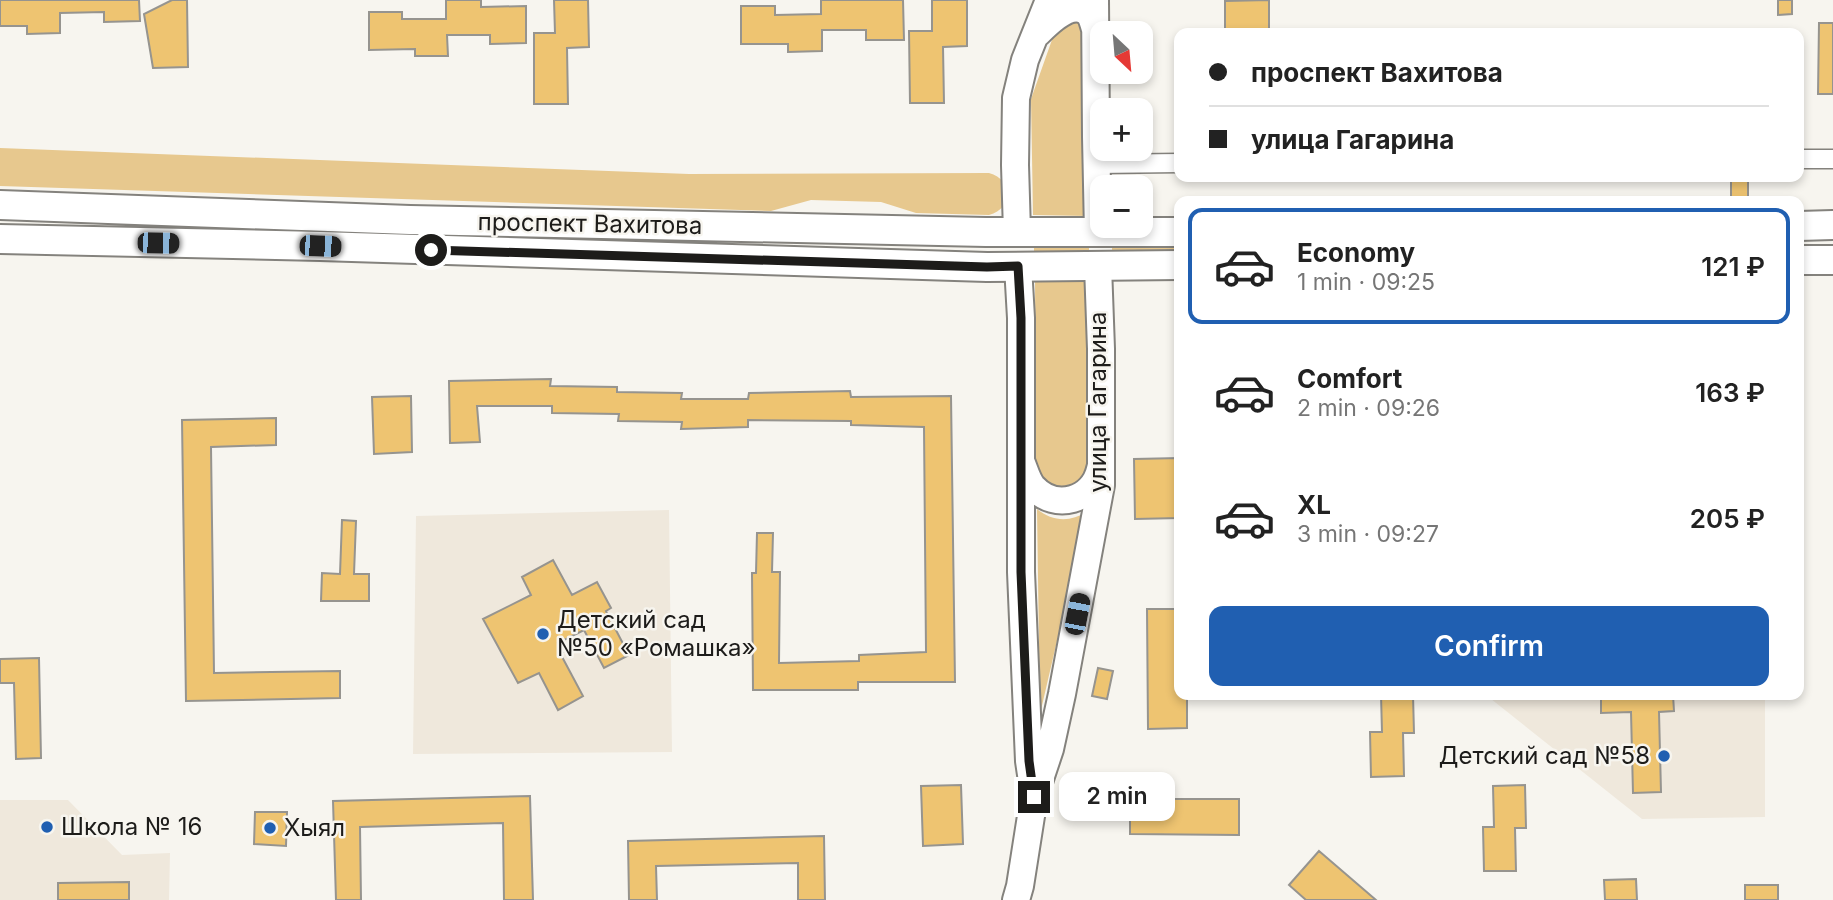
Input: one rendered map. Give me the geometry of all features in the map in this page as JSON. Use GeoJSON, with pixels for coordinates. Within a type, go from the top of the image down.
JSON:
{"type":"FeatureCollection","features":[{"type":"Feature","properties":{"kind":"main road","name":"улица Гагарина"},"geometry":{"type":"LineString","coordinates":[[1034,797],[1029,761],[1021,572],[1021,318],[1015,165],[1016,99],[1025,60],[1049,0]]}},
{"type":"Feature","properties":{"kind":"main road","name":"улица Гагарина"},"geometry":{"type":"LineString","coordinates":[[1095,0],[1096,21]]}},
{"type":"Feature","properties":{"kind":"main road"},"geometry":{"type":"LineString","coordinates":[[1034,37],[1058,14],[1077,7],[1085,10],[1092,21]]}},
{"type":"Feature","properties":{"kind":"main road","name":"улица Гагарина"},"geometry":{"type":"LineString","coordinates":[[1096,84],[1096,175]]}},
{"type":"Feature","properties":{"kind":"main road","name":"проспект Вахитова"},"geometry":{"type":"LineString","coordinates":[[0,205],[410,220],[959,232],[1090,232]]}},
{"type":"Feature","properties":{"kind":"main road"},"geometry":{"type":"LineString","coordinates":[[1804,226],[1833,225]]}},
{"type":"Feature","properties":{"kind":"main road","name":"проспект Вахитова"},"geometry":{"type":"LineString","coordinates":[[1153,232],[1174,232]]}},
{"type":"Feature","properties":{"kind":"main road","name":"улица Гагарина"},"geometry":{"type":"LineString","coordinates":[[1016,900],[1034,797],[1050,749],[1062,694],[1101,485],[1098,238]]}},
{"type":"Feature","properties":{"kind":"main road","name":"проспект Вахитова"},"geometry":{"type":"LineString","coordinates":[[0,239],[987,267],[1174,265]]}},
{"type":"Feature","properties":{"kind":"main road"},"geometry":{"type":"LineString","coordinates":[[1804,260],[1833,260]]}},
{"type":"Feature","properties":{"kind":"main road"},"geometry":{"type":"LineString","coordinates":[[1020,459],[1035,489],[1048,498],[1063,500],[1078,497],[1091,489],[1098,476],[1102,457]]}},
{"type":"Feature","properties":{"kind":"street"},"geometry":{"type":"LineString","coordinates":[[1804,159],[1833,159]]}},
{"type":"Feature","properties":{"kind":"street"},"geometry":{"type":"LineString","coordinates":[[1096,164],[1174,163]]}},
{"type":"Feature","properties":{"kind":"shaded area"},"geometry":{"type":"Polygon","coordinates":[[[1059,20],[1084,21],[1088,216],[1033,215],[1031,99],[1059,20]]]}},
{"type":"Feature","properties":{"kind":"shaded area"},"geometry":{"type":"Polygon","coordinates":[[[0,148],[689,174],[989,173],[1003,182],[1008,194],[1003,206],[989,215],[916,213],[881,202],[811,200],[771,211],[0,186],[0,148]]]}},
{"type":"Feature","properties":{"kind":"shaded area"},"geometry":{"type":"Polygon","coordinates":[[[1089,242],[1089,254],[1034,254],[1034,243],[1089,242]]]}},
{"type":"Feature","properties":{"kind":"shaded area"},"geometry":{"type":"Polygon","coordinates":[[[1174,242],[1174,251],[1112,252],[1112,243],[1174,242]]]}},
{"type":"Feature","properties":{"kind":"shaded area"},"geometry":{"type":"Polygon","coordinates":[[[1035,278],[1087,278],[1088,475],[1062,488],[1050,485],[1036,475],[1035,278]]]}},
{"type":"Feature","properties":{"kind":"shaded area"},"geometry":{"type":"Polygon","coordinates":[[[1037,509],[1062,519],[1074,518],[1087,512],[1040,714],[1037,509]]]}},
{"type":"Feature","properties":{"kind":"shaded area","name":"Детский сад №50 «Ромашка»"},"geometry":{"type":"Polygon","coordinates":[[[669,510],[672,752],[413,754],[416,516],[669,510]]]}},
{"type":"Feature","properties":{"kind":"shaded area","name":"Детский сад №58"},"geometry":{"type":"Polygon","coordinates":[[[1492,700],[1765,700],[1765,817],[1642,819],[1492,700]]]}},
{"type":"Feature","properties":{"kind":"shaded area","name":"Школа № 16"},"geometry":{"type":"Polygon","coordinates":[[[0,800],[68,800],[122,855],[170,853],[169,900],[0,900],[0,800]]]}},
{"type":"Feature","properties":{"kind":"building"},"geometry":{"type":"Polygon","coordinates":[[[0,0],[139,0],[140,21],[104,22],[104,12],[60,13],[60,33],[27,34],[27,26],[0,26],[0,0]]]}},
{"type":"Feature","properties":{"kind":"building"},"geometry":{"type":"Polygon","coordinates":[[[172,0],[187,0],[188,67],[153,68],[144,14],[172,0]]]}},
{"type":"Feature","properties":{"kind":"building"},"geometry":{"type":"Polygon","coordinates":[[[446,0],[481,0],[481,7],[526,6],[526,43],[490,44],[490,35],[447,35],[448,56],[415,56],[415,49],[369,50],[369,12],[402,12],[402,19],[446,19],[446,0]]]}},
{"type":"Feature","properties":{"kind":"building"},"geometry":{"type":"Polygon","coordinates":[[[554,0],[588,0],[589,47],[567,48],[568,104],[534,104],[534,33],[555,33],[554,0]]]}},
{"type":"Feature","properties":{"kind":"building"},"geometry":{"type":"Polygon","coordinates":[[[821,0],[903,0],[904,40],[866,40],[866,30],[822,30],[822,51],[788,52],[788,44],[741,44],[741,6],[775,6],[775,15],[821,14],[821,0]]]}},
{"type":"Feature","properties":{"kind":"building"},"geometry":{"type":"Polygon","coordinates":[[[932,0],[967,0],[967,46],[943,47],[944,103],[910,103],[909,31],[932,31],[932,0]]]}},
{"type":"Feature","properties":{"kind":"building"},"geometry":{"type":"Polygon","coordinates":[[[1269,0],[1269,28],[1225,28],[1225,1],[1269,0]]]}},
{"type":"Feature","properties":{"kind":"building"},"geometry":{"type":"Polygon","coordinates":[[[1778,0],[1792,0],[1792,14],[1778,15],[1778,0]]]}},
{"type":"Feature","properties":{"kind":"building"},"geometry":{"type":"Polygon","coordinates":[[[1819,23],[1833,23],[1833,94],[1818,94],[1819,23]]]}},
{"type":"Feature","properties":{"kind":"building"},"geometry":{"type":"Polygon","coordinates":[[[1731,182],[1748,182],[1748,196],[1731,196],[1731,182]]]}},
{"type":"Feature","properties":{"kind":"building"},"geometry":{"type":"Polygon","coordinates":[[[551,379],[550,386],[617,387],[617,392],[682,393],[681,399],[748,399],[749,393],[850,391],[851,397],[951,396],[955,682],[858,682],[858,690],[753,690],[752,573],[756,573],[757,533],[773,533],[772,572],[780,572],[779,663],[859,661],[859,655],[926,652],[924,427],[851,425],[851,421],[748,420],[748,427],[681,429],[682,422],[618,421],[619,414],[552,413],[552,406],[477,406],[480,442],[450,443],[449,381],[551,379]]]}},
{"type":"Feature","properties":{"kind":"building"},"geometry":{"type":"Polygon","coordinates":[[[411,396],[412,452],[374,454],[372,397],[411,396]]]}},
{"type":"Feature","properties":{"kind":"building"},"geometry":{"type":"Polygon","coordinates":[[[276,418],[276,445],[211,447],[214,673],[340,671],[340,698],[186,701],[182,420],[276,418]]]}},
{"type":"Feature","properties":{"kind":"building"},"geometry":{"type":"Polygon","coordinates":[[[1174,458],[1174,518],[1135,519],[1134,459],[1174,458]]]}},
{"type":"Feature","properties":{"kind":"building"},"geometry":{"type":"Polygon","coordinates":[[[342,520],[356,521],[354,574],[369,574],[369,601],[321,601],[322,573],[340,574],[342,520]]]}},
{"type":"Feature","properties":{"kind":"building"},"geometry":{"type":"Polygon","coordinates":[[[553,560],[572,595],[597,582],[611,608],[606,611],[629,655],[604,668],[584,630],[558,643],[563,652],[560,653],[583,696],[558,710],[539,673],[518,683],[483,619],[531,595],[522,577],[553,560]]]}},
{"type":"Feature","properties":{"kind":"building"},"geometry":{"type":"Polygon","coordinates":[[[1147,609],[1174,609],[1174,700],[1187,700],[1187,728],[1148,729],[1147,609]]]}},
{"type":"Feature","properties":{"kind":"building"},"geometry":{"type":"Polygon","coordinates":[[[39,658],[41,758],[16,759],[14,683],[0,683],[0,659],[39,658]]]}},
{"type":"Feature","properties":{"kind":"building"},"geometry":{"type":"Polygon","coordinates":[[[1098,668],[1113,671],[1107,699],[1092,696],[1098,668]]]}},
{"type":"Feature","properties":{"kind":"building"},"geometry":{"type":"Polygon","coordinates":[[[1381,700],[1413,700],[1414,733],[1403,733],[1404,776],[1371,777],[1370,732],[1382,732],[1381,700]]]}},
{"type":"Feature","properties":{"kind":"building"},"geometry":{"type":"Polygon","coordinates":[[[1601,700],[1673,700],[1674,711],[1659,712],[1661,792],[1633,793],[1631,712],[1601,713],[1601,700]]]}},
{"type":"Feature","properties":{"kind":"building"},"geometry":{"type":"Polygon","coordinates":[[[961,785],[963,844],[923,846],[921,786],[961,785]]]}},
{"type":"Feature","properties":{"kind":"building"},"geometry":{"type":"Polygon","coordinates":[[[1525,785],[1526,828],[1515,828],[1516,871],[1484,871],[1483,827],[1494,827],[1493,786],[1525,785]]]}},
{"type":"Feature","properties":{"kind":"building"},"geometry":{"type":"Polygon","coordinates":[[[530,796],[533,900],[504,900],[503,823],[360,827],[361,900],[336,900],[333,801],[530,796]]]}},
{"type":"Feature","properties":{"kind":"building"},"geometry":{"type":"Polygon","coordinates":[[[1130,799],[1239,799],[1239,835],[1130,834],[1130,799]]]}},
{"type":"Feature","properties":{"kind":"building","name":"Хыял"},"geometry":{"type":"Polygon","coordinates":[[[255,812],[287,812],[286,846],[254,844],[255,812]]]}},
{"type":"Feature","properties":{"kind":"building"},"geometry":{"type":"Polygon","coordinates":[[[824,836],[825,900],[798,900],[798,863],[656,866],[657,900],[629,900],[628,841],[824,836]]]}},
{"type":"Feature","properties":{"kind":"building"},"geometry":{"type":"Polygon","coordinates":[[[1319,851],[1376,900],[1306,900],[1289,885],[1319,851]]]}},
{"type":"Feature","properties":{"kind":"building"},"geometry":{"type":"Polygon","coordinates":[[[1636,879],[1637,900],[1605,900],[1604,880],[1636,879]]]}},
{"type":"Feature","properties":{"kind":"building"},"geometry":{"type":"Polygon","coordinates":[[[129,882],[129,900],[58,900],[58,883],[129,882]]]}},
{"type":"Feature","properties":{"kind":"building"},"geometry":{"type":"Polygon","coordinates":[[[1745,885],[1778,885],[1778,900],[1745,900],[1745,885]]]}},
{"type":"Feature","properties":{"kind":"place","name":"Детский сад №50 «Ромашка»"},"geometry":{"type":"Point","coordinates":[543,634]}},
{"type":"Feature","properties":{"kind":"place","name":"Детский сад №58"},"geometry":{"type":"Point","coordinates":[1664,756]}},
{"type":"Feature","properties":{"kind":"place","name":"Школа № 16"},"geometry":{"type":"Point","coordinates":[47,827]}},
{"type":"Feature","properties":{"kind":"place","name":"Хыял"},"geometry":{"type":"Point","coordinates":[270,828]}},
{"type":"Feature","properties":{"kind":"route"},"geometry":{"type":"LineString","coordinates":[[431,250],[1018,266],[1021,318],[1021,572],[1029,761],[1034,797]]}}]}
